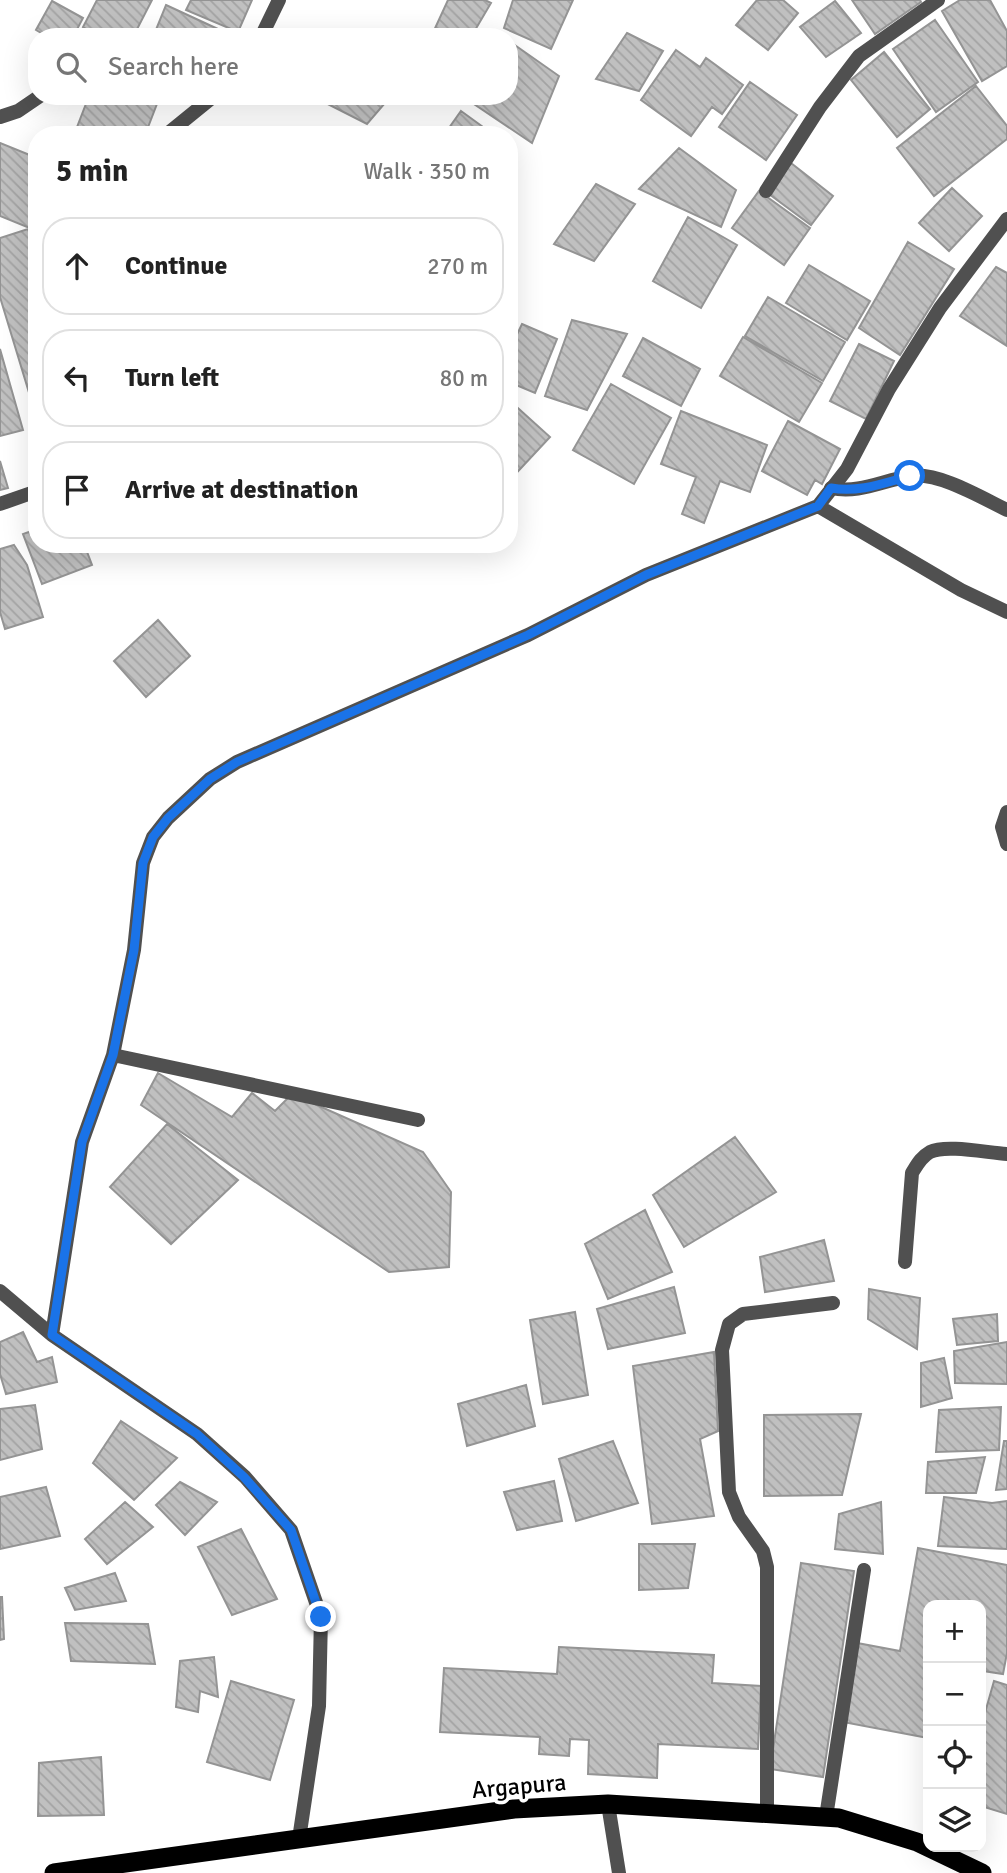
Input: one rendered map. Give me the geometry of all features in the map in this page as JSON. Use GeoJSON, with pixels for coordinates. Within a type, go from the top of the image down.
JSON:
{"type":"FeatureCollection","features":[{"type":"Feature","properties":{"kind":"highway","name":"Argapura"},"geometry":{"type":"LineString","coordinates":[[54,1873],[514,1809],[608,1804],[839,1818],[917,1842],[982,1873]]}},
{"type":"Feature","properties":{"kind":"street"},"geometry":{"type":"LineString","coordinates":[[265,28],[279,0]]}},
{"type":"Feature","properties":{"kind":"street"},"geometry":{"type":"LineString","coordinates":[[766,191],[820,107],[859,56],[938,0]]}},
{"type":"Feature","properties":{"kind":"street"},"geometry":{"type":"LineString","coordinates":[[0,117],[28,104]]}},
{"type":"Feature","properties":{"kind":"street"},"geometry":{"type":"LineString","coordinates":[[175,126],[205,105]]}},
{"type":"Feature","properties":{"kind":"street"},"geometry":{"type":"LineString","coordinates":[[52,1335],[82,1142],[113,1055],[134,950],[143,863],[153,837],[168,818],[210,779],[237,762],[528,635],[646,575],[818,506],[847,469],[889,389],[940,308],[1007,219]]}},
{"type":"Feature","properties":{"kind":"street"},"geometry":{"type":"LineString","coordinates":[[831,488],[846,491],[864,489],[910,476],[923,476],[960,488],[1007,510]]}},
{"type":"Feature","properties":{"kind":"street"},"geometry":{"type":"LineString","coordinates":[[0,503],[28,494]]}},
{"type":"Feature","properties":{"kind":"street"},"geometry":{"type":"LineString","coordinates":[[818,506],[961,590],[1007,612]]}},
{"type":"Feature","properties":{"kind":"street"},"geometry":{"type":"LineString","coordinates":[[1007,812],[1002,827],[1007,844]]}},
{"type":"Feature","properties":{"kind":"street"},"geometry":{"type":"LineString","coordinates":[[113,1055],[418,1120]]}},
{"type":"Feature","properties":{"kind":"street"},"geometry":{"type":"LineString","coordinates":[[905,1262],[912,1173],[919,1161],[931,1151],[964,1149],[1007,1154]]}},
{"type":"Feature","properties":{"kind":"street"},"geometry":{"type":"LineString","coordinates":[[0,1292],[52,1335],[197,1434],[244,1477],[291,1530],[321,1617],[319,1706],[299,1839]]}},
{"type":"Feature","properties":{"kind":"street"},"geometry":{"type":"LineString","coordinates":[[767,1813],[767,1566],[763,1551],[739,1517],[729,1492],[722,1350],[729,1324],[743,1314],[833,1303]]}},
{"type":"Feature","properties":{"kind":"street"},"geometry":{"type":"LineString","coordinates":[[826,1817],[864,1570]]}},
{"type":"Feature","properties":{"kind":"street"},"geometry":{"type":"LineString","coordinates":[[608,1804],[619,1873]]}},
{"type":"Feature","properties":{"kind":"building"},"geometry":{"type":"Polygon","coordinates":[[[97,0],[152,0],[138,28],[83,27],[97,0]]]}},
{"type":"Feature","properties":{"kind":"building"},"geometry":{"type":"Polygon","coordinates":[[[191,0],[252,0],[240,28],[229,28],[186,10],[191,0]]]}},
{"type":"Feature","properties":{"kind":"building"},"geometry":{"type":"Polygon","coordinates":[[[448,0],[485,0],[491,3],[476,28],[435,28],[448,0]]]}},
{"type":"Feature","properties":{"kind":"building"},"geometry":{"type":"Polygon","coordinates":[[[513,0],[573,0],[551,49],[518,34],[518,28],[504,28],[513,0]]]}},
{"type":"Feature","properties":{"kind":"building"},"geometry":{"type":"Polygon","coordinates":[[[757,0],[783,0],[798,13],[768,50],[736,25],[757,0]]]}},
{"type":"Feature","properties":{"kind":"building"},"geometry":{"type":"Polygon","coordinates":[[[852,0],[920,0],[921,2],[875,34],[852,0]]]}},
{"type":"Feature","properties":{"kind":"building"},"geometry":{"type":"Polygon","coordinates":[[[960,0],[990,0],[1007,31],[1007,66],[982,81],[942,11],[960,0]]]}},
{"type":"Feature","properties":{"kind":"building"},"geometry":{"type":"Polygon","coordinates":[[[52,1],[83,18],[78,28],[37,28],[52,1]]]}},
{"type":"Feature","properties":{"kind":"building"},"geometry":{"type":"Polygon","coordinates":[[[835,1],[861,33],[826,57],[800,27],[835,1]]]}},
{"type":"Feature","properties":{"kind":"building"},"geometry":{"type":"Polygon","coordinates":[[[166,5],[216,28],[157,28],[166,5]]]}},
{"type":"Feature","properties":{"kind":"building"},"geometry":{"type":"Polygon","coordinates":[[[935,20],[978,82],[936,112],[893,49],[935,20]]]}},
{"type":"Feature","properties":{"kind":"building"},"geometry":{"type":"Polygon","coordinates":[[[627,33],[663,51],[639,91],[596,79],[627,33]]]}},
{"type":"Feature","properties":{"kind":"building"},"geometry":{"type":"Polygon","coordinates":[[[518,47],[559,76],[532,143],[518,134],[518,126],[507,126],[475,105],[518,105],[518,47]]]}},
{"type":"Feature","properties":{"kind":"building"},"geometry":{"type":"Polygon","coordinates":[[[676,50],[700,67],[706,58],[743,85],[722,114],[712,107],[691,136],[641,100],[676,50]]]}},
{"type":"Feature","properties":{"kind":"building"},"geometry":{"type":"Polygon","coordinates":[[[884,52],[930,109],[897,137],[851,80],[884,52]]]}},
{"type":"Feature","properties":{"kind":"building"},"geometry":{"type":"Polygon","coordinates":[[[750,82],[797,115],[766,160],[719,127],[750,82]]]}},
{"type":"Feature","properties":{"kind":"building"},"geometry":{"type":"Polygon","coordinates":[[[976,86],[1007,126],[1007,139],[934,196],[897,148],[976,86]]]}},
{"type":"Feature","properties":{"kind":"building"},"geometry":{"type":"Polygon","coordinates":[[[86,105],[157,105],[148,126],[77,126],[86,105]]]}},
{"type":"Feature","properties":{"kind":"building"},"geometry":{"type":"Polygon","coordinates":[[[330,105],[383,105],[367,124],[330,105]]]}},
{"type":"Feature","properties":{"kind":"building"},"geometry":{"type":"Polygon","coordinates":[[[461,111],[482,126],[450,126],[461,111]]]}},
{"type":"Feature","properties":{"kind":"building"},"geometry":{"type":"Polygon","coordinates":[[[0,143],[28,154],[28,227],[0,216],[0,143]]]}},
{"type":"Feature","properties":{"kind":"building"},"geometry":{"type":"Polygon","coordinates":[[[679,148],[736,190],[721,227],[639,189],[679,148]]]}},
{"type":"Feature","properties":{"kind":"building"},"geometry":{"type":"Polygon","coordinates":[[[791,163],[833,196],[811,225],[769,194],[791,163]]]}},
{"type":"Feature","properties":{"kind":"building"},"geometry":{"type":"Polygon","coordinates":[[[596,184],[635,204],[594,261],[554,244],[596,184]]]}},
{"type":"Feature","properties":{"kind":"building"},"geometry":{"type":"Polygon","coordinates":[[[952,188],[982,216],[949,251],[919,223],[952,188]]]}},
{"type":"Feature","properties":{"kind":"building"},"geometry":{"type":"Polygon","coordinates":[[[759,191],[810,228],[784,265],[732,228],[759,191]]]}},
{"type":"Feature","properties":{"kind":"building"},"geometry":{"type":"Polygon","coordinates":[[[688,217],[737,245],[701,308],[653,281],[688,217]]]}},
{"type":"Feature","properties":{"kind":"building"},"geometry":{"type":"Polygon","coordinates":[[[28,229],[28,389],[0,297],[0,238],[28,229]]]}},
{"type":"Feature","properties":{"kind":"building"},"geometry":{"type":"Polygon","coordinates":[[[908,242],[954,269],[900,355],[859,328],[908,242]]]}},
{"type":"Feature","properties":{"kind":"building"},"geometry":{"type":"Polygon","coordinates":[[[809,265],[870,301],[847,340],[786,303],[809,265]]]}},
{"type":"Feature","properties":{"kind":"building"},"geometry":{"type":"Polygon","coordinates":[[[996,267],[1007,273],[1007,346],[960,316],[996,267]]]}},
{"type":"Feature","properties":{"kind":"building"},"geometry":{"type":"Polygon","coordinates":[[[768,297],[845,342],[823,381],[745,336],[768,297]]]}},
{"type":"Feature","properties":{"kind":"building"},"geometry":{"type":"Polygon","coordinates":[[[572,320],[627,334],[587,410],[545,396],[572,320]]]}},
{"type":"Feature","properties":{"kind":"building"},"geometry":{"type":"Polygon","coordinates":[[[522,324],[557,339],[535,393],[518,386],[518,332],[522,324]]]}},
{"type":"Feature","properties":{"kind":"building"},"geometry":{"type":"Polygon","coordinates":[[[743,337],[822,383],[799,422],[720,376],[743,337]]]}},
{"type":"Feature","properties":{"kind":"building"},"geometry":{"type":"Polygon","coordinates":[[[643,338],[700,369],[681,406],[623,376],[643,338]]]}},
{"type":"Feature","properties":{"kind":"building"},"geometry":{"type":"Polygon","coordinates":[[[859,344],[894,361],[866,419],[830,401],[859,344]]]}},
{"type":"Feature","properties":{"kind":"building"},"geometry":{"type":"Polygon","coordinates":[[[0,349],[23,430],[0,436],[0,349]]]}},
{"type":"Feature","properties":{"kind":"building"},"geometry":{"type":"Polygon","coordinates":[[[611,384],[671,418],[634,484],[573,450],[611,384]]]}},
{"type":"Feature","properties":{"kind":"building"},"geometry":{"type":"Polygon","coordinates":[[[518,408],[550,437],[518,471],[518,408]]]}},
{"type":"Feature","properties":{"kind":"building"},"geometry":{"type":"Polygon","coordinates":[[[681,411],[767,445],[750,492],[720,481],[704,523],[682,514],[696,477],[661,464],[681,411]]]}},
{"type":"Feature","properties":{"kind":"building"},"geometry":{"type":"Polygon","coordinates":[[[788,421],[840,449],[822,484],[815,480],[807,495],[762,471],[788,421]]]}},
{"type":"Feature","properties":{"kind":"building"},"geometry":{"type":"Polygon","coordinates":[[[0,461],[8,488],[0,490],[0,461]]]}},
{"type":"Feature","properties":{"kind":"building"},"geometry":{"type":"Polygon","coordinates":[[[28,532],[28,547],[23,534],[28,532]]]}},
{"type":"Feature","properties":{"kind":"building"},"geometry":{"type":"Polygon","coordinates":[[[14,545],[27,565],[43,617],[5,629],[0,612],[0,549],[14,545]]]}},
{"type":"Feature","properties":{"kind":"building"},"geometry":{"type":"Polygon","coordinates":[[[30,553],[87,553],[92,565],[42,584],[30,553]]]}},
{"type":"Feature","properties":{"kind":"building"},"geometry":{"type":"Polygon","coordinates":[[[158,620],[190,656],[146,697],[114,661],[158,620]]]}},
{"type":"Feature","properties":{"kind":"building"},"geometry":{"type":"Polygon","coordinates":[[[158,1073],[232,1117],[252,1093],[275,1111],[292,1094],[423,1152],[451,1192],[449,1267],[389,1272],[141,1105],[158,1073]]]}},
{"type":"Feature","properties":{"kind":"building"},"geometry":{"type":"Polygon","coordinates":[[[167,1124],[238,1180],[171,1244],[110,1187],[167,1124]]]}},
{"type":"Feature","properties":{"kind":"building"},"geometry":{"type":"Polygon","coordinates":[[[735,1137],[776,1192],[684,1247],[653,1195],[735,1137]]]}},
{"type":"Feature","properties":{"kind":"building"},"geometry":{"type":"Polygon","coordinates":[[[645,1210],[672,1272],[608,1299],[585,1244],[645,1210]]]}},
{"type":"Feature","properties":{"kind":"building"},"geometry":{"type":"Polygon","coordinates":[[[824,1240],[834,1281],[765,1292],[760,1257],[824,1240]]]}},
{"type":"Feature","properties":{"kind":"building"},"geometry":{"type":"Polygon","coordinates":[[[674,1287],[685,1333],[608,1349],[597,1309],[674,1287]]]}},
{"type":"Feature","properties":{"kind":"building"},"geometry":{"type":"Polygon","coordinates":[[[869,1289],[920,1298],[917,1349],[868,1319],[869,1289]]]}},
{"type":"Feature","properties":{"kind":"building"},"geometry":{"type":"Polygon","coordinates":[[[575,1312],[588,1395],[543,1404],[530,1320],[575,1312]]]}},
{"type":"Feature","properties":{"kind":"building"},"geometry":{"type":"Polygon","coordinates":[[[997,1314],[998,1341],[957,1345],[953,1319],[997,1314]]]}},
{"type":"Feature","properties":{"kind":"building"},"geometry":{"type":"Polygon","coordinates":[[[23,1332],[37,1362],[52,1357],[57,1382],[6,1394],[0,1374],[0,1342],[23,1332]]]}},
{"type":"Feature","properties":{"kind":"building"},"geometry":{"type":"Polygon","coordinates":[[[1007,1342],[1007,1384],[955,1383],[954,1351],[1007,1342]]]}},
{"type":"Feature","properties":{"kind":"building"},"geometry":{"type":"Polygon","coordinates":[[[714,1352],[718,1431],[700,1439],[714,1516],[652,1524],[633,1366],[714,1352]]]}},
{"type":"Feature","properties":{"kind":"building"},"geometry":{"type":"Polygon","coordinates":[[[944,1358],[952,1398],[921,1407],[921,1363],[944,1358]]]}},
{"type":"Feature","properties":{"kind":"building"},"geometry":{"type":"Polygon","coordinates":[[[526,1385],[535,1426],[467,1446],[458,1404],[526,1385]]]}},
{"type":"Feature","properties":{"kind":"building"},"geometry":{"type":"Polygon","coordinates":[[[35,1405],[42,1449],[0,1460],[0,1409],[35,1405]]]}},
{"type":"Feature","properties":{"kind":"building"},"geometry":{"type":"Polygon","coordinates":[[[1001,1407],[999,1450],[936,1452],[939,1410],[1001,1407]]]}},
{"type":"Feature","properties":{"kind":"building"},"geometry":{"type":"Polygon","coordinates":[[[861,1414],[842,1495],[764,1496],[764,1415],[861,1414]]]}},
{"type":"Feature","properties":{"kind":"building"},"geometry":{"type":"Polygon","coordinates":[[[121,1421],[177,1458],[134,1500],[93,1463],[121,1421]]]}},
{"type":"Feature","properties":{"kind":"building"},"geometry":{"type":"Polygon","coordinates":[[[613,1441],[638,1503],[576,1521],[559,1459],[613,1441]]]}},
{"type":"Feature","properties":{"kind":"building"},"geometry":{"type":"Polygon","coordinates":[[[1004,1441],[1007,1441],[1007,1489],[996,1490],[1004,1441]]]}},
{"type":"Feature","properties":{"kind":"building"},"geometry":{"type":"Polygon","coordinates":[[[985,1457],[976,1493],[926,1493],[928,1462],[985,1457]]]}},
{"type":"Feature","properties":{"kind":"building"},"geometry":{"type":"Polygon","coordinates":[[[554,1481],[562,1521],[517,1530],[504,1492],[554,1481]]]}},
{"type":"Feature","properties":{"kind":"building"},"geometry":{"type":"Polygon","coordinates":[[[180,1482],[217,1502],[185,1535],[156,1505],[180,1482]]]}},
{"type":"Feature","properties":{"kind":"building"},"geometry":{"type":"Polygon","coordinates":[[[46,1487],[60,1536],[0,1549],[0,1497],[46,1487]]]}},
{"type":"Feature","properties":{"kind":"building"},"geometry":{"type":"Polygon","coordinates":[[[944,1497],[992,1503],[1007,1501],[1007,1549],[938,1546],[944,1497]]]}},
{"type":"Feature","properties":{"kind":"building"},"geometry":{"type":"Polygon","coordinates":[[[125,1502],[153,1527],[107,1564],[85,1539],[125,1502]]]}},
{"type":"Feature","properties":{"kind":"building"},"geometry":{"type":"Polygon","coordinates":[[[881,1502],[883,1554],[835,1549],[839,1514],[881,1502]]]}},
{"type":"Feature","properties":{"kind":"building"},"geometry":{"type":"Polygon","coordinates":[[[241,1529],[277,1599],[232,1615],[198,1547],[241,1529]]]}},
{"type":"Feature","properties":{"kind":"building"},"geometry":{"type":"Polygon","coordinates":[[[639,1544],[695,1544],[688,1588],[639,1590],[639,1544]]]}},
{"type":"Feature","properties":{"kind":"building"},"geometry":{"type":"Polygon","coordinates":[[[918,1548],[1007,1565],[1007,1653],[1003,1674],[986,1671],[986,1600],[923,1600],[923,1737],[843,1722],[857,1643],[900,1651],[918,1548]]]}},
{"type":"Feature","properties":{"kind":"building"},"geometry":{"type":"Polygon","coordinates":[[[801,1563],[854,1571],[823,1777],[770,1769],[801,1563]]]}},
{"type":"Feature","properties":{"kind":"building"},"geometry":{"type":"Polygon","coordinates":[[[115,1573],[126,1601],[75,1610],[65,1588],[115,1573]]]}},
{"type":"Feature","properties":{"kind":"building"},"geometry":{"type":"Polygon","coordinates":[[[0,1597],[4,1639],[0,1640],[0,1597]]]}},
{"type":"Feature","properties":{"kind":"building"},"geometry":{"type":"Polygon","coordinates":[[[65,1623],[148,1624],[155,1664],[71,1661],[65,1623]]]}},
{"type":"Feature","properties":{"kind":"building"},"geometry":{"type":"Polygon","coordinates":[[[559,1647],[714,1655],[712,1683],[761,1686],[758,1749],[658,1744],[657,1778],[588,1774],[589,1740],[570,1739],[569,1756],[539,1754],[540,1737],[440,1732],[444,1668],[557,1674],[559,1647]]]}},
{"type":"Feature","properties":{"kind":"building"},"geometry":{"type":"Polygon","coordinates":[[[214,1657],[218,1697],[200,1691],[198,1712],[176,1707],[180,1661],[214,1657]]]}},
{"type":"Feature","properties":{"kind":"building"},"geometry":{"type":"Polygon","coordinates":[[[231,1681],[294,1700],[270,1780],[207,1762],[231,1681]]]}},
{"type":"Feature","properties":{"kind":"building"},"geometry":{"type":"Polygon","coordinates":[[[994,1681],[1007,1685],[1007,1814],[986,1808],[986,1709],[994,1681]]]}},
{"type":"Feature","properties":{"kind":"building"},"geometry":{"type":"Polygon","coordinates":[[[101,1757],[104,1815],[38,1816],[39,1763],[101,1757]]]}},
{"type":"Feature","properties":{"kind":"route"},"geometry":{"type":"LineString","coordinates":[[321,1617],[291,1530],[244,1477],[197,1434],[52,1335],[82,1142],[113,1055],[134,950],[143,863],[153,837],[168,818],[210,779],[237,762],[528,635],[646,575],[818,506],[831,488],[846,491],[864,489],[910,476]]}}]}
